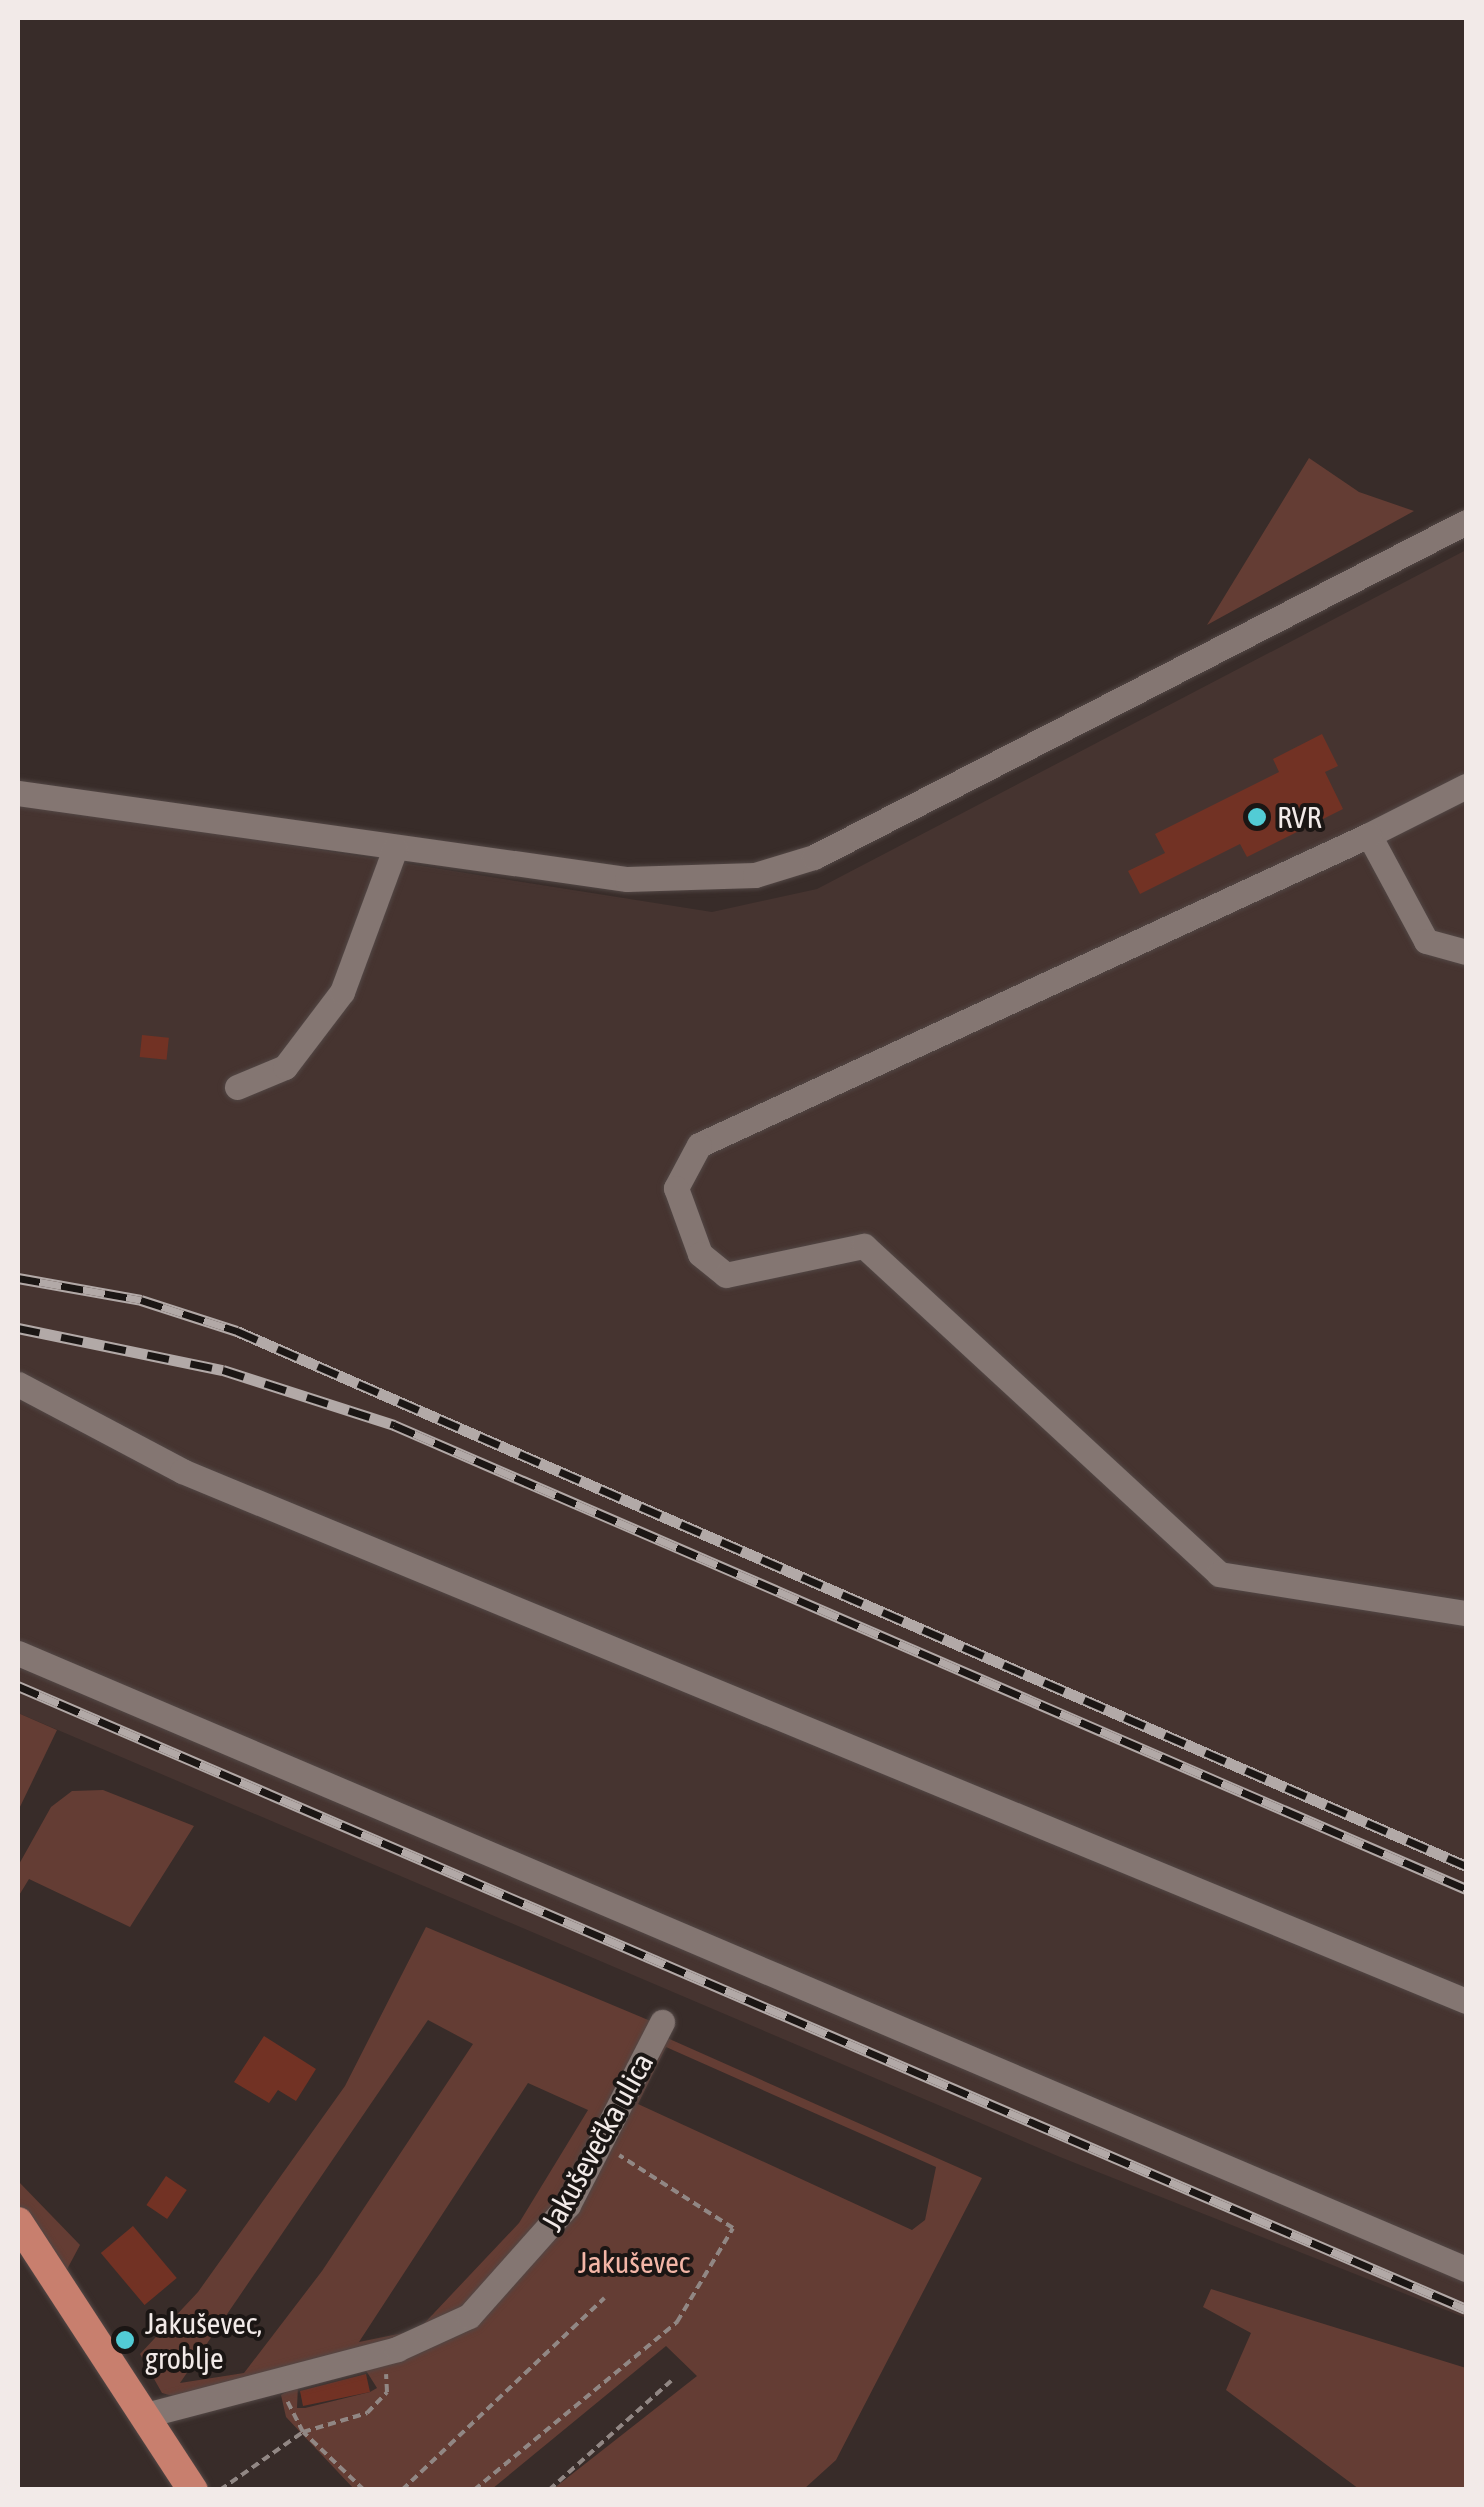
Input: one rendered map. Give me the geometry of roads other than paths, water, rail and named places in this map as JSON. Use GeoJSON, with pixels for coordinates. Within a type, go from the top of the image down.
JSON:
{"type":"FeatureCollection","features":[{"type":"Feature","properties":{"kind":"main road"},"geometry":{"type":"LineString","coordinates":[[18,2222],[193,2490]]}},
{"type":"Feature","properties":{"kind":"street"},"geometry":{"type":"LineString","coordinates":[[18,793],[395,850],[628,879],[784,866],[1466,522]]}},
{"type":"Feature","properties":{"kind":"street"},"geometry":{"type":"LineString","coordinates":[[1466,786],[1369,835],[699,1144],[676,1188],[700,1254],[726,1274],[864,1246],[1219,1574],[1466,1613]]}},
{"type":"Feature","properties":{"kind":"street"},"geometry":{"type":"LineString","coordinates":[[1369,835],[1426,942],[1466,952]]}},
{"type":"Feature","properties":{"kind":"street"},"geometry":{"type":"LineString","coordinates":[[237,1087],[285,1067],[342,992],[395,850]]}},
{"type":"Feature","properties":{"kind":"street"},"geometry":{"type":"LineString","coordinates":[[18,1384],[182,1470],[1466,2001]]}},
{"type":"Feature","properties":{"kind":"street"},"geometry":{"type":"LineString","coordinates":[[18,1653],[1466,2269]]}},
{"type":"Feature","properties":{"kind":"street","name":"Jakuševečka ulica"},"geometry":{"type":"LineString","coordinates":[[146,2416],[384,2359],[469,2316],[540,2245],[662,2022]]}},
{"type":"Feature","properties":{"kind":"railway"},"geometry":{"type":"LineString","coordinates":[[18,1278],[141,1300],[237,1331],[1466,1866]]}},
{"type":"Feature","properties":{"kind":"railway"},"geometry":{"type":"LineString","coordinates":[[18,1328],[223,1370],[394,1425],[1466,1889]]}},
{"type":"Feature","properties":{"kind":"railway"},"geometry":{"type":"LineString","coordinates":[[18,1686],[1466,2309]]}},
{"type":"Feature","properties":{"kind":"place","name":"RVR"},"geometry":{"type":"Point","coordinates":[1257,817]}},
{"type":"Feature","properties":{"kind":"place","name":"Jakuševec, groblje"},"geometry":{"type":"Point","coordinates":[125,2340]}},
{"type":"Feature","properties":{"kind":"park label","name":"Jakuševec"},"geometry":{"type":"Point","coordinates":[634,2262]}}]}
